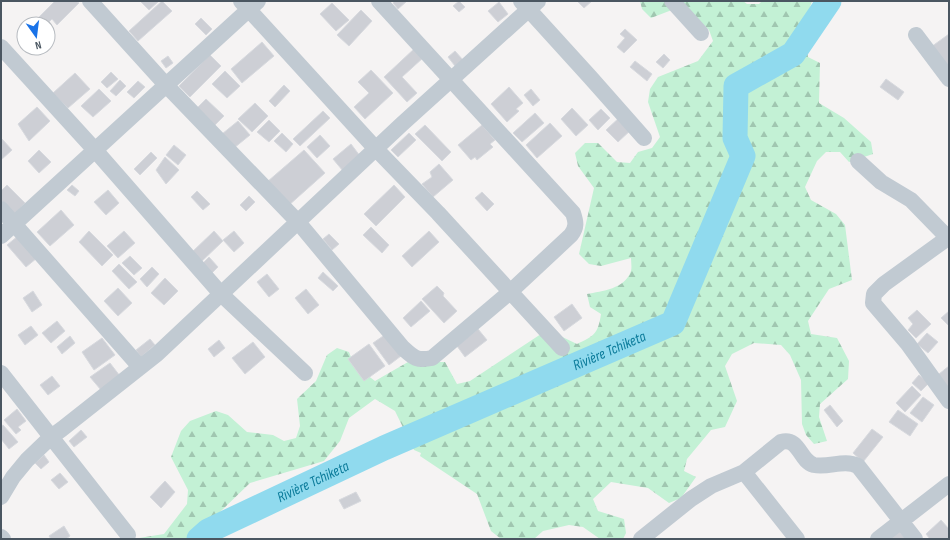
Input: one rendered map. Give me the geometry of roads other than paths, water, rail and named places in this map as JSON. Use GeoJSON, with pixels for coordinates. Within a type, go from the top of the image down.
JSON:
{"type":"FeatureCollection","features":[{"type":"Feature","properties":{"kind":"street"},"geometry":{"type":"LineString","coordinates":[[90,1],[166,85],[298,222],[413,358],[423,360],[432,358],[510,292],[571,235],[575,229],[576,222],[573,213],[379,1]]}},
{"type":"Feature","properties":{"kind":"street"},"geometry":{"type":"LineString","coordinates":[[672,1],[701,33]]}},
{"type":"Feature","properties":{"kind":"street"},"geometry":{"type":"LineString","coordinates":[[1,236],[166,85],[249,4],[376,149],[438,213],[562,348]]}},
{"type":"Feature","properties":{"kind":"street"},"geometry":{"type":"LineString","coordinates":[[1,497],[13,477],[27,460],[51,437],[157,354],[451,80],[529,4],[590,77],[644,138]]}},
{"type":"Feature","properties":{"kind":"street"},"geometry":{"type":"LineString","coordinates":[[916,36],[949,79]]}},
{"type":"Feature","properties":{"kind":"street"},"geometry":{"type":"LineString","coordinates":[[1,47],[95,150],[221,294],[305,373]]}},
{"type":"Feature","properties":{"kind":"street"},"geometry":{"type":"LineString","coordinates":[[858,161],[881,182],[911,200],[949,238],[884,284],[874,294],[873,303],[908,344],[949,401]]}},
{"type":"Feature","properties":{"kind":"street"},"geometry":{"type":"LineString","coordinates":[[1,209],[140,367]]}},
{"type":"Feature","properties":{"kind":"street"},"geometry":{"type":"LineString","coordinates":[[1,373],[128,535]]}},
{"type":"Feature","properties":{"kind":"street"},"geometry":{"type":"LineString","coordinates":[[641,539],[691,499],[711,486],[744,472],[780,442],[787,440],[793,443],[809,462],[815,465],[852,463],[858,466],[914,539]]}},
{"type":"Feature","properties":{"kind":"street"},"geometry":{"type":"LineString","coordinates":[[744,472],[797,539]]}},
{"type":"Feature","properties":{"kind":"street"},"geometry":{"type":"LineString","coordinates":[[878,539],[949,484]]}},
{"type":"Feature","properties":{"kind":"waterway","name":"Rivière Tchiketa"},"geometry":{"type":"LineString","coordinates":[[199,539],[208,531],[384,448],[673,323],[743,156],[735,138],[736,86],[793,54],[829,1]]}}]}
